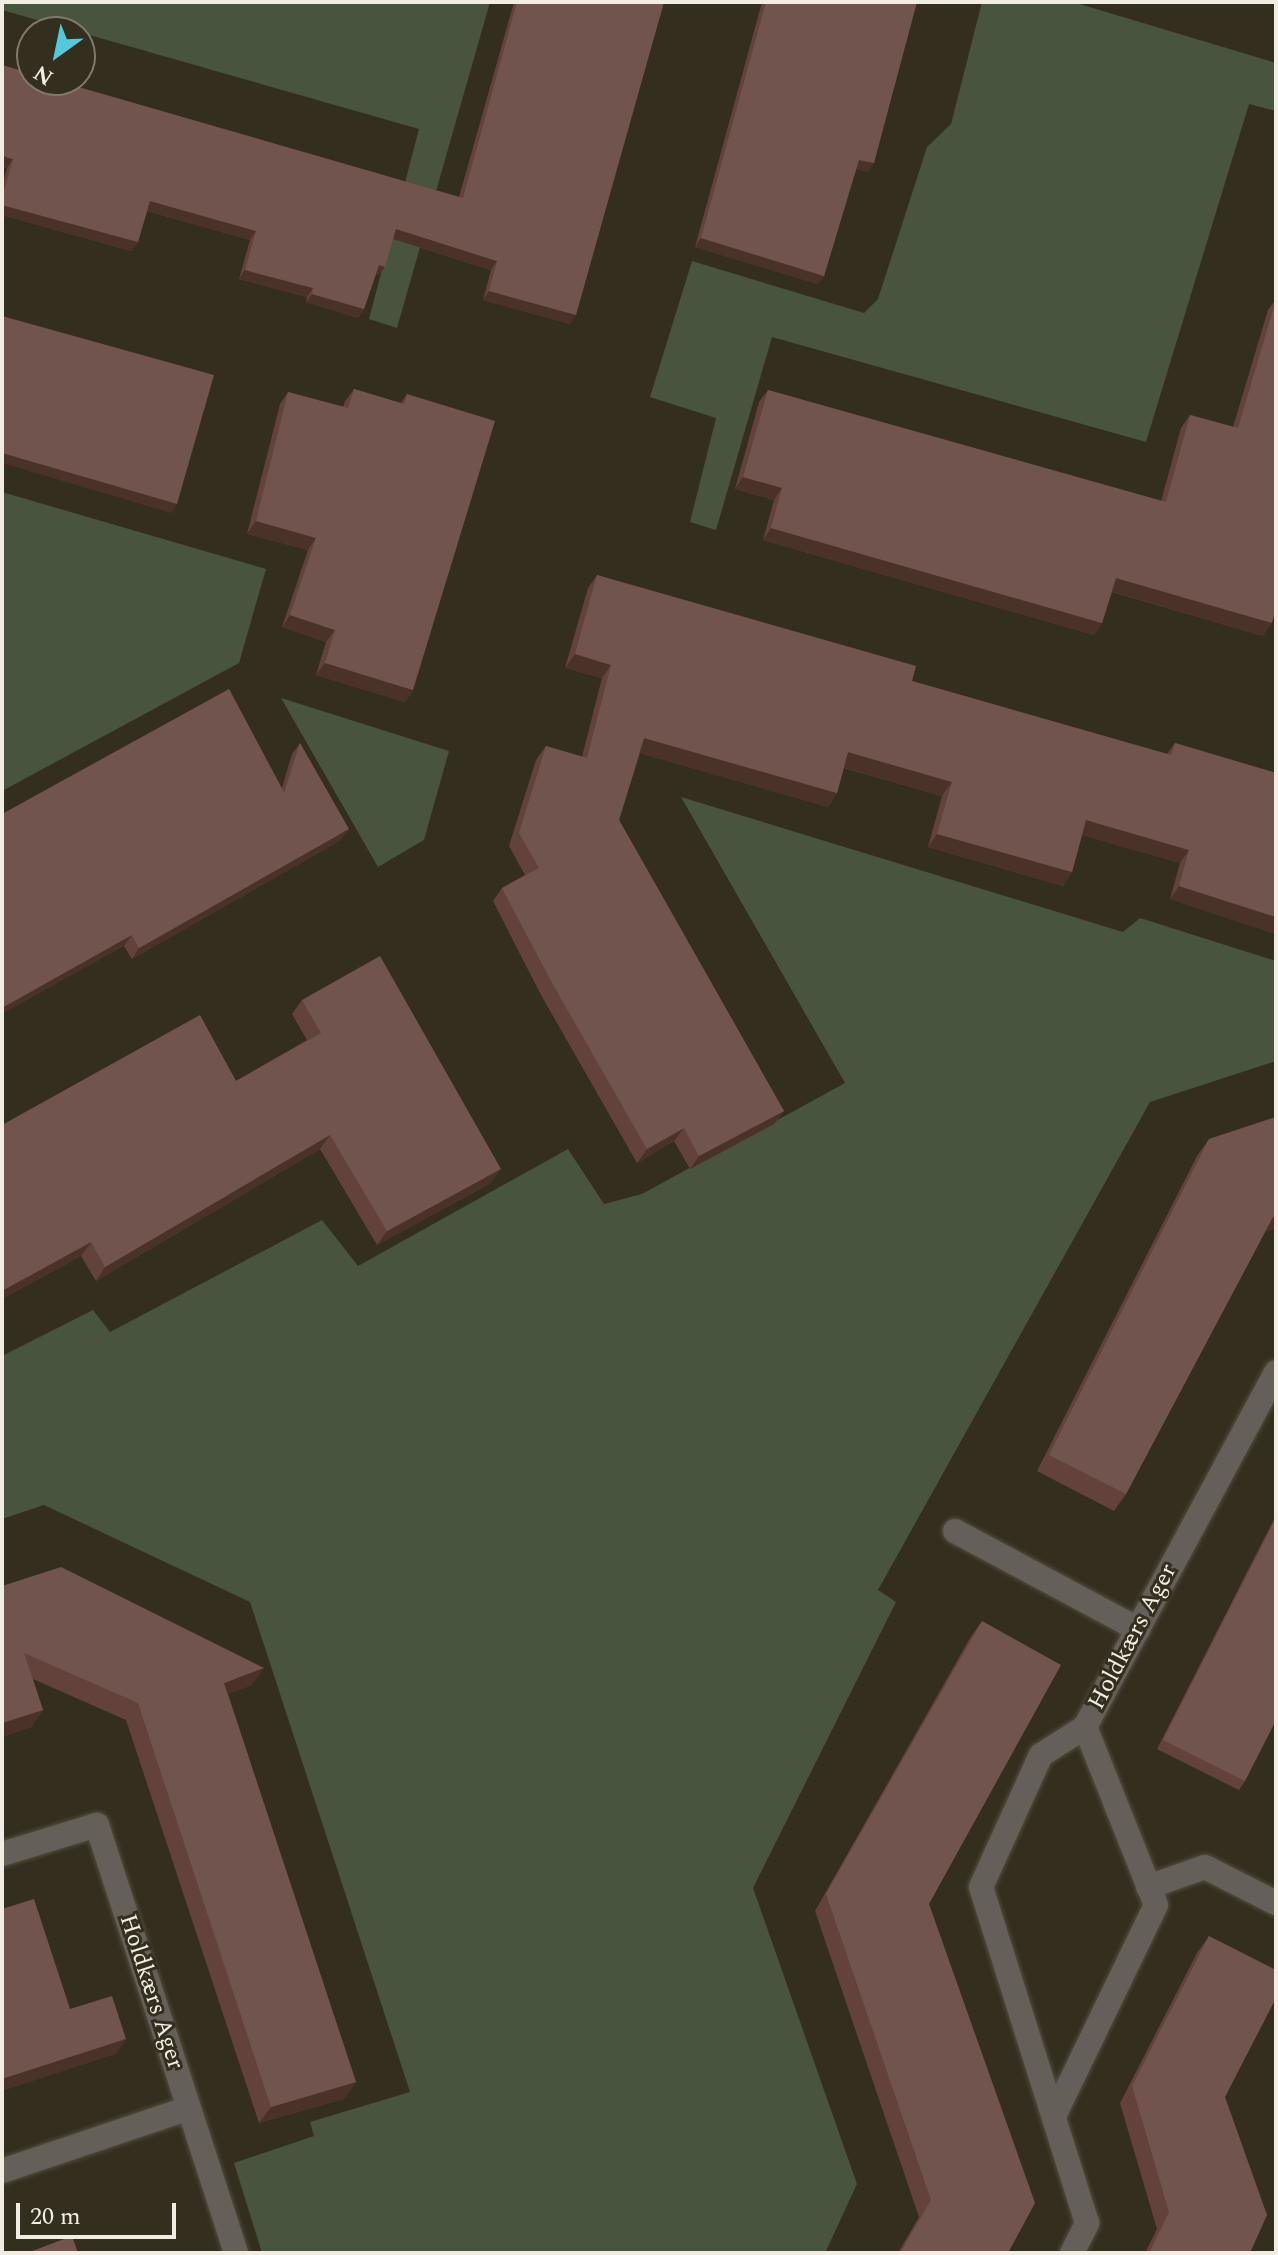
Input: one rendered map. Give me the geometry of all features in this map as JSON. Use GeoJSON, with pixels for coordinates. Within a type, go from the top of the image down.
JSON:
{"type":"FeatureCollection","features":[{"type":"Feature","properties":{"kind":"street","name":"Holdkærs Ager"},"geometry":{"type":"LineString","coordinates":[[1072,2253],[1087,2223],[981,1887],[1041,1755],[1085,1727],[1276,1372]]}},
{"type":"Feature","properties":{"kind":"street"},"geometry":{"type":"LineString","coordinates":[[955,1531],[1138,1629]]}},
{"type":"Feature","properties":{"kind":"street"},"geometry":{"type":"LineString","coordinates":[[1054,2116],[1156,1905],[1085,1727]]}},
{"type":"Feature","properties":{"kind":"street","name":"Holdkærs Ager"},"geometry":{"type":"LineString","coordinates":[[2,1854],[97,1825],[236,2253]]}},
{"type":"Feature","properties":{"kind":"street"},"geometry":{"type":"LineString","coordinates":[[1148,1887],[1205,1867],[1276,1903]]}},
{"type":"Feature","properties":{"kind":"street"},"geometry":{"type":"LineString","coordinates":[[2,2171],[189,2108]]}},
{"type":"Feature","properties":{"kind":"green space"},"geometry":{"type":"Polygon","coordinates":[[[2,2],[490,2],[397,328],[369,319],[419,129],[96,37],[96,16],[23,16],[2,10],[2,2]]]}},
{"type":"Feature","properties":{"kind":"green space"},"geometry":{"type":"Polygon","coordinates":[[[982,2],[1073,2],[1276,63],[1276,111],[1249,104],[1146,442],[772,337],[716,530],[690,522],[716,418],[650,397],[692,261],[864,313],[878,299],[927,147],[951,124],[982,2]]]}},
{"type":"Feature","properties":{"kind":"green space"},"geometry":{"type":"Polygon","coordinates":[[[2,492],[266,569],[239,663],[2,791],[2,492]]]}},
{"type":"Feature","properties":{"kind":"green space"},"geometry":{"type":"Polygon","coordinates":[[[281,698],[449,751],[424,840],[378,867],[281,698]]]}},
{"type":"Feature","properties":{"kind":"green space"},"geometry":{"type":"Polygon","coordinates":[[[681,797],[1123,932],[1140,918],[1276,961],[1276,1061],[1150,1102],[878,1590],[896,1602],[753,1888],[857,2184],[825,2253],[262,2253],[234,2163],[314,2136],[310,2122],[410,2092],[250,1602],[44,1505],[2,1519],[2,1356],[93,1310],[110,1332],[322,1220],[358,1266],[568,1149],[604,1204],[642,1194],[845,1083],[681,797]]]}},
{"type":"Feature","properties":{"kind":"building"},"geometry":{"type":"Polygon","coordinates":[[[517,2],[664,2],[576,315],[489,291],[497,261],[396,229],[385,267],[379,265],[364,309],[312,294],[313,288],[245,270],[256,231],[150,201],[138,242],[2,205],[13,159],[2,156],[2,65],[16,69],[16,96],[96,96],[96,92],[463,198],[517,2]]]}},
{"type":"Feature","properties":{"kind":"building"},"geometry":{"type":"Polygon","coordinates":[[[766,2],[917,2],[874,163],[859,160],[824,276],[701,238],[766,2]]]}},
{"type":"Feature","properties":{"kind":"building"},"geometry":{"type":"Polygon","coordinates":[[[1276,300],[1276,608],[1272,623],[1116,578],[1102,623],[771,528],[782,488],[743,477],[768,390],[1166,502],[1190,415],[1238,428],[1276,300]]]}},
{"type":"Feature","properties":{"kind":"building"},"geometry":{"type":"Polygon","coordinates":[[[2,316],[214,375],[177,504],[2,453],[2,316]]]}},
{"type":"Feature","properties":{"kind":"building"},"geometry":{"type":"Polygon","coordinates":[[[354,389],[404,404],[407,394],[495,421],[413,690],[325,663],[335,630],[290,615],[316,538],[256,521],[288,392],[348,408],[354,389]]]}},
{"type":"Feature","properties":{"kind":"building"},"geometry":{"type":"Polygon","coordinates":[[[597,575],[916,666],[912,681],[1171,755],[1175,743],[1276,773],[1276,917],[1179,886],[1189,850],[1086,820],[1072,872],[937,834],[952,782],[848,752],[837,793],[644,738],[619,820],[784,1111],[699,1156],[684,1128],[647,1149],[502,888],[539,868],[519,833],[546,746],[587,758],[611,665],[575,654],[597,575]]]}},
{"type":"Feature","properties":{"kind":"building"},"geometry":{"type":"Polygon","coordinates":[[[229,689],[284,793],[300,743],[349,829],[139,948],[132,935],[2,1008],[2,814],[229,689]]]}},
{"type":"Feature","properties":{"kind":"building"},"geometry":{"type":"Polygon","coordinates":[[[380,956],[501,1169],[387,1231],[330,1135],[105,1267],[91,1242],[2,1291],[2,1125],[200,1015],[236,1081],[321,1033],[302,1000],[380,956]]]}},
{"type":"Feature","properties":{"kind":"building"},"geometry":{"type":"Polygon","coordinates":[[[1276,1117],[1276,1216],[1126,1494],[1049,1455],[1209,1139],[1276,1117]]]}},
{"type":"Feature","properties":{"kind":"building"},"geometry":{"type":"Polygon","coordinates":[[[1276,1518],[1276,1720],[1245,1781],[1163,1740],[1276,1518]]]}},
{"type":"Feature","properties":{"kind":"building"},"geometry":{"type":"Polygon","coordinates":[[[61,1567],[264,1668],[224,1683],[356,2082],[271,2107],[138,1703],[24,1653],[43,1710],[2,1723],[2,1586],[61,1567]]]}},
{"type":"Feature","properties":{"kind":"building"},"geometry":{"type":"Polygon","coordinates":[[[982,1621],[1061,1665],[929,1904],[1035,2203],[1008,2253],[900,2253],[931,2200],[826,1894],[982,1621]]]}},
{"type":"Feature","properties":{"kind":"building"},"geometry":{"type":"Polygon","coordinates":[[[34,1899],[70,2009],[112,1996],[126,2039],[2,2079],[2,1909],[34,1899]]]}},
{"type":"Feature","properties":{"kind":"building"},"geometry":{"type":"Polygon","coordinates":[[[1209,1936],[1276,1970],[1276,1998],[1225,2097],[1267,2215],[1250,2253],[1149,2253],[1169,2212],[1132,2086],[1209,1936]]]}},
{"type":"Feature","properties":{"kind":"building"},"geometry":{"type":"Polygon","coordinates":[[[72,2236],[78,2253],[27,2253],[72,2236]]]}}]}
